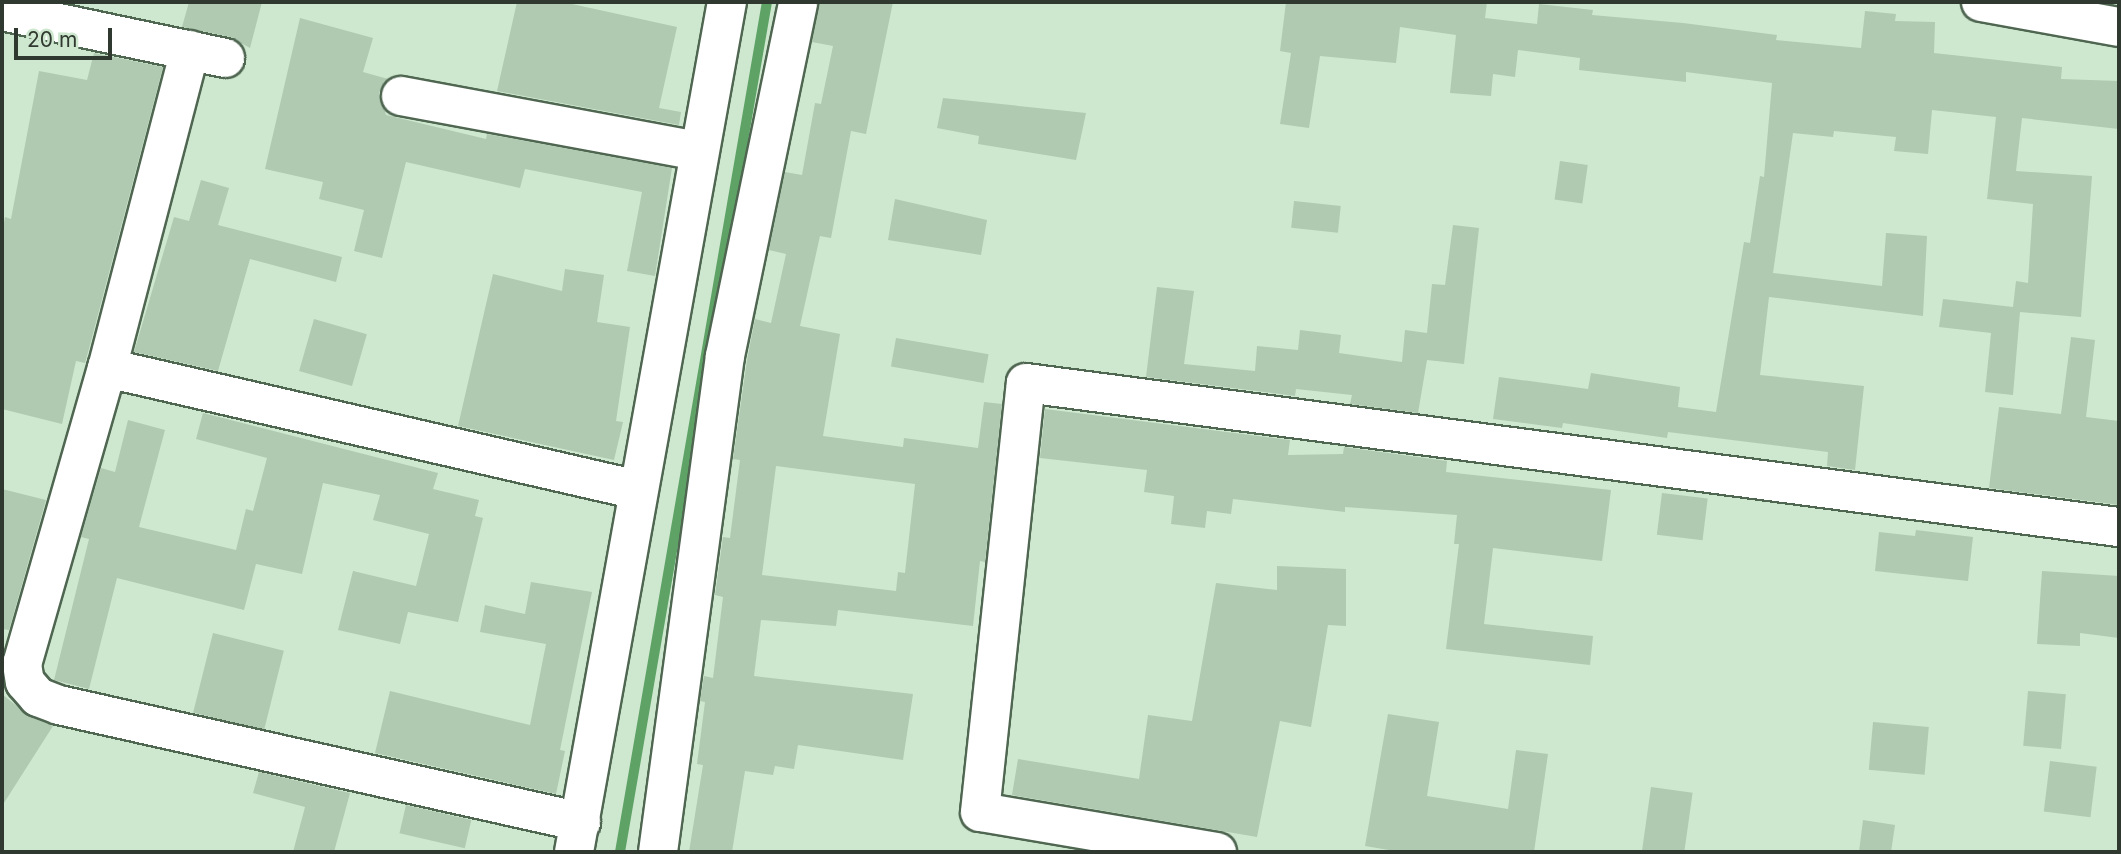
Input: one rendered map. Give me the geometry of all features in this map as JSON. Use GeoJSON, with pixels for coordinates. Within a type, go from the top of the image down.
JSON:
{"type":"FeatureCollection","features":[{"type":"Feature","properties":{"kind":"street"},"geometry":{"type":"LineString","coordinates":[[2,11],[207,54],[107,368],[22,664],[24,682],[38,697],[578,837],[727,2]]}},
{"type":"Feature","properties":{"kind":"street"},"geometry":{"type":"LineString","coordinates":[[657,852],[725,356],[798,2]]}},
{"type":"Feature","properties":{"kind":"street"},"geometry":{"type":"LineString","coordinates":[[1981,2],[2119,27]]}},
{"type":"Feature","properties":{"kind":"street"},"geometry":{"type":"LineString","coordinates":[[401,96],[699,152]]}},
{"type":"Feature","properties":{"kind":"street"},"geometry":{"type":"LineString","coordinates":[[107,368],[638,490]]}},
{"type":"Feature","properties":{"kind":"street"},"geometry":{"type":"LineString","coordinates":[[1217,852],[980,812],[1026,383],[2119,527]]}},
{"type":"Feature","properties":{"kind":"building"},"geometry":{"type":"Polygon","coordinates":[[[189,2],[262,2],[250,48],[230,37],[182,27],[189,2]]]}},
{"type":"Feature","properties":{"kind":"building"},"geometry":{"type":"Polygon","coordinates":[[[517,2],[563,2],[677,27],[659,108],[681,112],[679,125],[497,91],[517,2]]]}},
{"type":"Feature","properties":{"kind":"building"},"geometry":{"type":"Polygon","coordinates":[[[819,2],[893,2],[866,134],[851,131],[831,238],[820,236],[800,326],[840,334],[823,436],[903,447],[904,438],[978,448],[984,402],[1002,404],[985,562],[980,561],[973,626],[838,610],[836,626],[761,620],[754,676],[913,694],[903,760],[798,745],[794,769],[775,766],[773,775],[745,771],[732,852],[689,852],[703,765],[697,764],[705,702],[700,701],[704,676],[713,678],[723,597],[715,595],[723,537],[730,538],[740,460],[733,459],[747,360],[755,319],[771,323],[786,254],[769,250],[785,172],[802,175],[815,103],[821,104],[833,46],[812,42],[819,2]],[[776,466],[762,575],[896,591],[898,572],[905,573],[915,484],[776,466]]]}},
{"type":"Feature","properties":{"kind":"building"},"geometry":{"type":"Polygon","coordinates":[[[1286,2],[1487,2],[1485,18],[1537,24],[1539,4],[1593,10],[1592,15],[1683,23],[1777,35],[1776,40],[1861,48],[1865,11],[1896,14],[1895,21],[1935,22],[1934,53],[2062,67],[2061,79],[2119,81],[2119,129],[2022,118],[2016,171],[2092,176],[2081,317],[2020,312],[2013,395],[1985,392],[1991,333],[1939,327],[1943,299],[2013,307],[2016,281],[2028,283],[2033,204],[1987,199],[1996,117],[1932,110],[1928,154],[1894,151],[1896,137],[1834,131],[1833,137],[1793,133],[1773,273],[1882,286],[1886,233],[1927,236],[1923,316],[1769,297],[1760,375],[1864,386],[1855,470],[1827,466],[1828,452],[1668,432],[1667,438],[1563,423],[1562,428],[1493,419],[1499,377],[1588,389],[1591,373],[1680,387],[1678,407],[1716,412],[1744,242],[1750,243],[1760,176],[1764,177],[1772,83],[1686,72],[1686,82],[1579,70],[1580,58],[1518,50],[1515,77],[1493,74],[1491,96],[1450,93],[1456,35],[1400,27],[1396,63],[1320,56],[1309,128],[1280,124],[1291,53],[1280,51],[1286,2]]]}},
{"type":"Feature","properties":{"kind":"building"},"geometry":{"type":"Polygon","coordinates":[[[300,18],[373,38],[363,72],[388,79],[379,93],[386,115],[486,139],[487,134],[672,168],[655,276],[627,271],[642,192],[525,169],[520,188],[406,162],[382,258],[354,251],[364,210],[319,199],[323,182],[265,169],[300,18]]]}},
{"type":"Feature","properties":{"kind":"building"},"geometry":{"type":"Polygon","coordinates":[[[94,53],[163,67],[85,363],[76,361],[62,424],[2,409],[2,234],[5,217],[11,219],[39,71],[87,80],[94,53]]]}},
{"type":"Feature","properties":{"kind":"building"},"geometry":{"type":"Polygon","coordinates":[[[943,98],[1086,113],[1076,160],[978,144],[979,136],[937,128],[943,98]]]}},
{"type":"Feature","properties":{"kind":"building"},"geometry":{"type":"Polygon","coordinates":[[[1560,161],[1588,165],[1582,204],[1555,200],[1560,161]]]}},
{"type":"Feature","properties":{"kind":"building"},"geometry":{"type":"Polygon","coordinates":[[[201,180],[229,188],[218,225],[342,257],[336,282],[250,259],[218,371],[134,352],[174,217],[189,221],[201,180]]]}},
{"type":"Feature","properties":{"kind":"building"},"geometry":{"type":"Polygon","coordinates":[[[895,199],[987,220],[981,255],[888,240],[895,199]]]}},
{"type":"Feature","properties":{"kind":"building"},"geometry":{"type":"Polygon","coordinates":[[[1294,201],[1341,206],[1338,233],[1291,228],[1294,201]]]}},
{"type":"Feature","properties":{"kind":"building"},"geometry":{"type":"Polygon","coordinates":[[[1453,225],[1479,228],[1464,364],[1427,360],[1418,413],[1350,404],[1352,395],[1296,389],[1295,396],[1146,377],[1157,287],[1194,291],[1184,364],[1255,371],[1257,346],[1298,350],[1300,330],[1341,335],[1339,353],[1402,362],[1405,330],[1427,333],[1432,284],[1445,285],[1453,225]]]}},
{"type":"Feature","properties":{"kind":"building"},"geometry":{"type":"Polygon","coordinates":[[[565,269],[604,275],[597,322],[630,327],[616,421],[623,422],[614,460],[458,426],[493,274],[562,291],[565,269]]]}},
{"type":"Feature","properties":{"kind":"building"},"geometry":{"type":"Polygon","coordinates":[[[314,319],[367,334],[352,386],[299,371],[314,319]]]}},
{"type":"Feature","properties":{"kind":"building"},"geometry":{"type":"Polygon","coordinates":[[[2071,337],[2095,340],[2086,417],[2119,421],[2119,505],[1989,488],[1999,407],[2061,414],[2071,337]]]}},
{"type":"Feature","properties":{"kind":"building"},"geometry":{"type":"Polygon","coordinates":[[[896,338],[989,354],[984,383],[891,367],[896,338]]]}},
{"type":"Feature","properties":{"kind":"building"},"geometry":{"type":"Polygon","coordinates":[[[1045,409],[1290,440],[1288,455],[1343,454],[1344,447],[1447,461],[1446,472],[1611,490],[1602,561],[1493,548],[1484,624],[1593,636],[1590,665],[1446,649],[1459,544],[1454,544],[1457,515],[1345,507],[1345,512],[1233,499],[1231,514],[1207,511],[1205,528],[1171,524],[1174,496],[1144,492],[1147,470],[1040,458],[1045,409]]]}},
{"type":"Feature","properties":{"kind":"building"},"geometry":{"type":"Polygon","coordinates":[[[203,413],[438,473],[433,489],[479,500],[475,516],[483,518],[458,622],[408,612],[400,644],[338,630],[353,571],[416,586],[429,534],[373,520],[380,495],[323,483],[302,574],[256,564],[244,610],[117,578],[89,689],[54,680],[89,539],[81,537],[101,468],[115,472],[128,420],[165,430],[139,527],[236,550],[246,509],[253,511],[267,458],[196,439],[203,413]]]}},
{"type":"Feature","properties":{"kind":"building"},"geometry":{"type":"Polygon","coordinates":[[[2,489],[46,500],[9,630],[2,629],[2,489]]]}},
{"type":"Feature","properties":{"kind":"building"},"geometry":{"type":"Polygon","coordinates":[[[1662,493],[1708,499],[1703,540],[1657,535],[1662,493]]]}},
{"type":"Feature","properties":{"kind":"building"},"geometry":{"type":"Polygon","coordinates":[[[1916,530],[1973,537],[1968,581],[1875,571],[1879,532],[1915,536],[1916,530]]]}},
{"type":"Feature","properties":{"kind":"building"},"geometry":{"type":"Polygon","coordinates":[[[1277,566],[1346,569],[1346,626],[1328,625],[1311,727],[1280,721],[1257,837],[1012,795],[1018,759],[1139,779],[1148,715],[1192,721],[1216,583],[1277,590],[1277,566]]]}},
{"type":"Feature","properties":{"kind":"building"},"geometry":{"type":"Polygon","coordinates":[[[2042,571],[2119,576],[2119,638],[2080,633],[2080,646],[2037,644],[2042,571]]]}},
{"type":"Feature","properties":{"kind":"building"},"geometry":{"type":"Polygon","coordinates":[[[531,582],[592,592],[560,750],[565,751],[556,794],[375,753],[390,691],[530,725],[546,644],[480,632],[485,605],[525,614],[531,582]]]}},
{"type":"Feature","properties":{"kind":"building"},"geometry":{"type":"Polygon","coordinates":[[[213,633],[284,651],[264,730],[193,713],[213,633]]]}},
{"type":"Feature","properties":{"kind":"building"},"geometry":{"type":"Polygon","coordinates":[[[2028,691],[2066,694],[2061,749],[2023,746],[2028,691]]]}},
{"type":"Feature","properties":{"kind":"building"},"geometry":{"type":"Polygon","coordinates":[[[2,694],[30,717],[53,726],[2,806],[2,694]]]}},
{"type":"Feature","properties":{"kind":"building"},"geometry":{"type":"Polygon","coordinates":[[[1388,714],[1439,722],[1427,796],[1508,809],[1516,750],[1548,754],[1534,852],[1401,852],[1365,846],[1388,714]]]}},
{"type":"Feature","properties":{"kind":"building"},"geometry":{"type":"Polygon","coordinates":[[[1873,722],[1929,727],[1925,775],[1869,770],[1873,722]]]}},
{"type":"Feature","properties":{"kind":"building"},"geometry":{"type":"Polygon","coordinates":[[[2050,761],[2097,767],[2090,817],[2044,812],[2050,761]]]}},
{"type":"Feature","properties":{"kind":"building"},"geometry":{"type":"Polygon","coordinates":[[[259,772],[350,793],[334,852],[293,852],[305,807],[253,793],[259,772]]]}},
{"type":"Feature","properties":{"kind":"building"},"geometry":{"type":"Polygon","coordinates":[[[1651,787],[1693,793],[1684,852],[1642,852],[1651,787]]]}},
{"type":"Feature","properties":{"kind":"building"},"geometry":{"type":"Polygon","coordinates":[[[406,805],[471,820],[465,848],[399,833],[406,805]]]}},
{"type":"Feature","properties":{"kind":"building"},"geometry":{"type":"Polygon","coordinates":[[[1863,820],[1895,825],[1891,852],[1859,852],[1863,820]]]}},
{"type":"Feature","properties":{"kind":"waterway"},"geometry":{"type":"LineString","coordinates":[[620,852],[767,2]]}}]}
